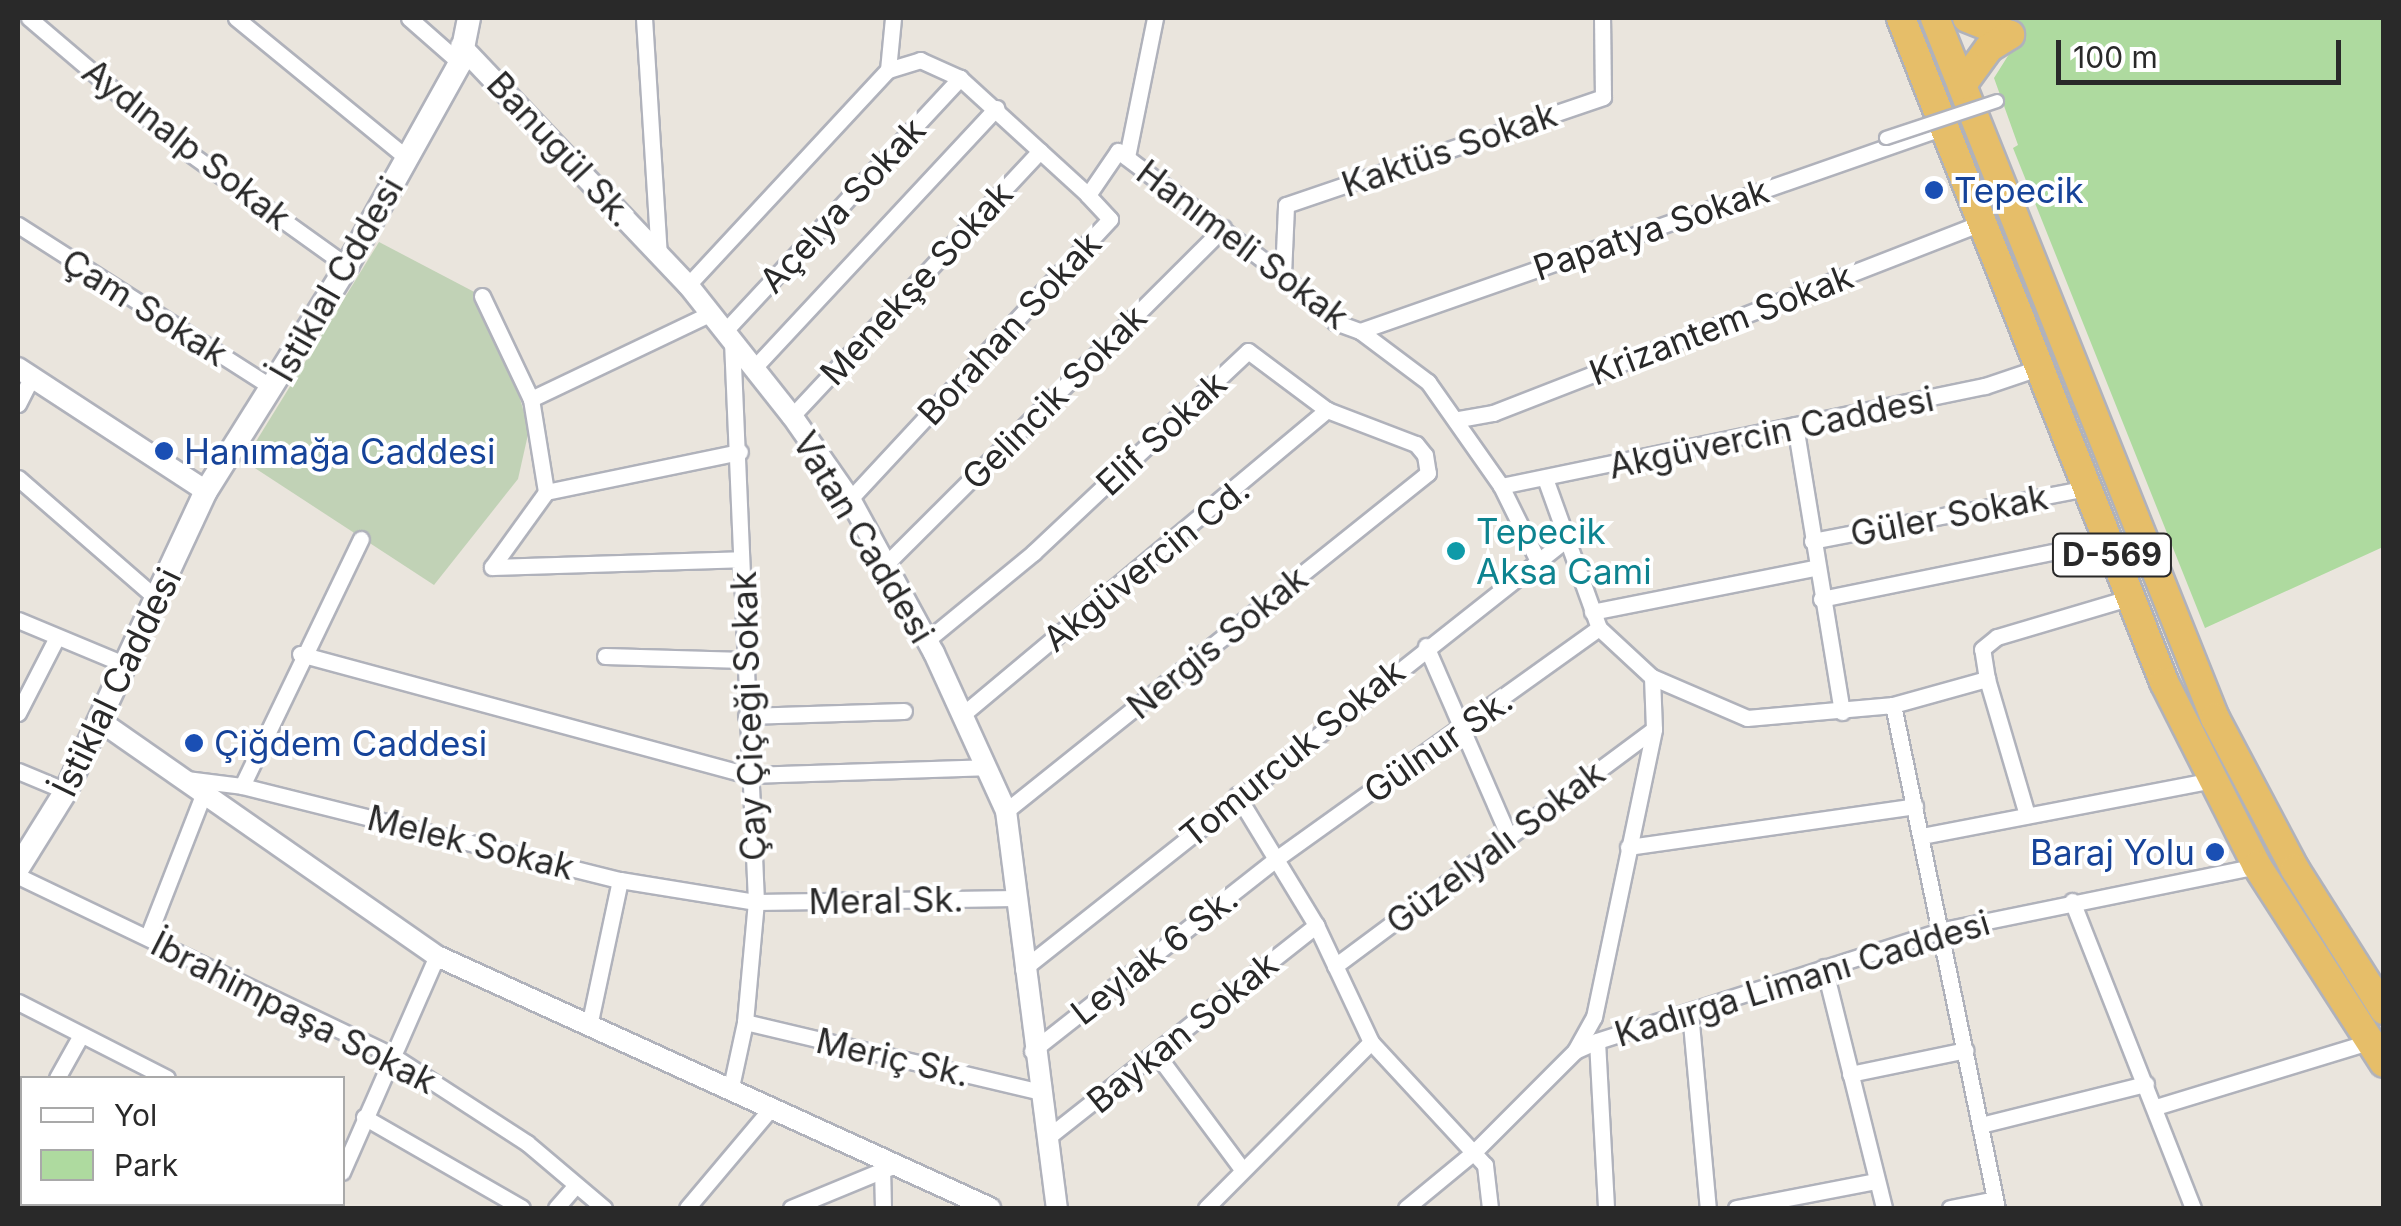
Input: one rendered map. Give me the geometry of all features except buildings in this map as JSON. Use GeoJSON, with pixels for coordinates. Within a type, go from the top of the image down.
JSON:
{"type":"FeatureCollection","features":[{"type":"Feature","properties":{"kind":"highway","name":"D-569"},"geometry":{"type":"LineString","coordinates":[[1901,18],[2128,598],[2212,780],[2257,866],[2376,1053]]}},
{"type":"Feature","properties":{"kind":"highway","name":"D-569"},"geometry":{"type":"LineString","coordinates":[[1936,18],[2216,718],[2286,855],[2384,1010]]}},
{"type":"Feature","properties":{"kind":"highway"},"geometry":{"type":"LineString","coordinates":[[1962,85],[1989,48],[2010,35],[1966,18]]}},
{"type":"Feature","properties":{"kind":"main road","name":"İstiklal Cddesi"},"geometry":{"type":"LineString","coordinates":[[206,491],[347,266],[461,54],[468,18]]}},
{"type":"Feature","properties":{"kind":"main road","name":"İstiklal Caddesi"},"geometry":{"type":"LineString","coordinates":[[21,855],[66,791],[206,491]]}},
{"type":"Feature","properties":{"kind":"street","name":"Aydınalp Sokak"},"geometry":{"type":"LineString","coordinates":[[30,18],[178,144],[347,266]]}},
{"type":"Feature","properties":{"kind":"street"},"geometry":{"type":"LineString","coordinates":[[236,18],[406,156]]}},
{"type":"Feature","properties":{"kind":"street"},"geometry":{"type":"LineString","coordinates":[[409,18],[461,54]]}},
{"type":"Feature","properties":{"kind":"street"},"geometry":{"type":"LineString","coordinates":[[888,70],[894,18]]}},
{"type":"Feature","properties":{"kind":"street","name":"Hanımeli Sokak"},"geometry":{"type":"LineString","coordinates":[[1155,18],[1123,154],[1283,275],[1335,322],[1360,331],[1428,382],[1460,419],[1501,486],[1538,561]]}},
{"type":"Feature","properties":{"kind":"street","name":"Kaktüs Sokak"},"geometry":{"type":"LineString","coordinates":[[1283,275],[1286,204],[1602,97],[1602,18]]}},
{"type":"Feature","properties":{"kind":"street"},"geometry":{"type":"LineString","coordinates":[[648,20],[659,254]]}},
{"type":"Feature","properties":{"kind":"street","name":"Banugül Sk."},"geometry":{"type":"LineString","coordinates":[[461,54],[659,254]]}},
{"type":"Feature","properties":{"kind":"street"},"geometry":{"type":"LineString","coordinates":[[688,285],[888,70],[920,60],[960,78],[1088,195]]}},
{"type":"Feature","properties":{"kind":"street","name":"Açelya Sokak"},"geometry":{"type":"LineString","coordinates":[[728,337],[960,78]]}},
{"type":"Feature","properties":{"kind":"street"},"geometry":{"type":"LineString","coordinates":[[1886,138],[1997,102]]}},
{"type":"Feature","properties":{"kind":"street"},"geometry":{"type":"LineString","coordinates":[[754,369],[996,108]]}},
{"type":"Feature","properties":{"kind":"street","name":"Papatya Sokak"},"geometry":{"type":"LineString","coordinates":[[1360,331],[1944,128]]}},
{"type":"Feature","properties":{"kind":"street","name":"Menekşe Sokak"},"geometry":{"type":"LineString","coordinates":[[792,416],[1040,150]]}},
{"type":"Feature","properties":{"kind":"street","name":"Borahan Sokak"},"geometry":{"type":"LineString","coordinates":[[850,499],[1110,220],[1088,195],[1123,154]]}},
{"type":"Feature","properties":{"kind":"street","name":"Krizantem Sokak"},"geometry":{"type":"LineString","coordinates":[[1460,419],[1493,413],[1981,223]]}},
{"type":"Feature","properties":{"kind":"street","name":"Çam Sokak"},"geometry":{"type":"LineString","coordinates":[[18,226],[273,388]]}},
{"type":"Feature","properties":{"kind":"street","name":"Gelincik Sokak"},"geometry":{"type":"LineString","coordinates":[[884,566],[1223,228]]}},
{"type":"Feature","properties":{"kind":"street","name":"Vatan Caddesi"},"geometry":{"type":"LineString","coordinates":[[659,254],[792,416],[850,499],[926,641],[1006,811],[1032,1051],[1057,1208]]}},
{"type":"Feature","properties":{"kind":"street"},"geometry":{"type":"LineString","coordinates":[[482,296],[531,398],[546,492]]}},
{"type":"Feature","properties":{"kind":"street"},"geometry":{"type":"LineString","coordinates":[[531,398],[709,314]]}},
{"type":"Feature","properties":{"kind":"street","name":"Çay Çiçeği Sokak"},"geometry":{"type":"LineString","coordinates":[[728,337],[740,452],[744,660],[756,902],[745,1022],[732,1087]]}},
{"type":"Feature","properties":{"kind":"street","name":"Elif Sokak"},"geometry":{"type":"LineString","coordinates":[[926,641],[1033,553],[1248,351],[1327,410],[1416,444],[1428,474]]}},
{"type":"Feature","properties":{"kind":"street","name":"Akgüvercin Caddesi"},"geometry":{"type":"LineString","coordinates":[[1501,486],[1546,481],[2038,368]]}},
{"type":"Feature","properties":{"kind":"street"},"geometry":{"type":"LineString","coordinates":[[18,404],[25,372],[206,491]]}},
{"type":"Feature","properties":{"kind":"street","name":"Akgüvercin Cd."},"geometry":{"type":"LineString","coordinates":[[962,715],[1327,410]]}},
{"type":"Feature","properties":{"kind":"street"},"geometry":{"type":"LineString","coordinates":[[1795,425],[1815,568],[1842,712]]}},
{"type":"Feature","properties":{"kind":"street"},"geometry":{"type":"LineString","coordinates":[[740,452],[546,492],[492,567],[741,559]]}},
{"type":"Feature","properties":{"kind":"street","name":"Nergis Sokak"},"geometry":{"type":"LineString","coordinates":[[1006,811],[1428,474]]}},
{"type":"Feature","properties":{"kind":"street"},"geometry":{"type":"LineString","coordinates":[[18,478],[156,598]]}},
{"type":"Feature","properties":{"kind":"street"},"geometry":{"type":"LineString","coordinates":[[1546,481],[1564,541],[1599,628],[1652,677],[1747,718],[1893,705],[1987,679]]}},
{"type":"Feature","properties":{"kind":"street","name":"Güler Sokak"},"geometry":{"type":"LineString","coordinates":[[1812,541],[2086,488]]}},
{"type":"Feature","properties":{"kind":"street"},"geometry":{"type":"LineString","coordinates":[[242,786],[300,654],[361,539]]}},
{"type":"Feature","properties":{"kind":"street","name":"Tomurcuk Sokak"},"geometry":{"type":"LineString","coordinates":[[1023,969],[1237,795],[1564,541]]}},
{"type":"Feature","properties":{"kind":"street"},"geometry":{"type":"LineString","coordinates":[[1821,599],[2106,541]]}},
{"type":"Feature","properties":{"kind":"street"},"geometry":{"type":"LineString","coordinates":[[1592,612],[1815,568]]}},
{"type":"Feature","properties":{"kind":"street"},"geometry":{"type":"LineString","coordinates":[[2027,814],[1987,679],[1982,649],[1997,637],[2128,598]]}},
{"type":"Feature","properties":{"kind":"street"},"geometry":{"type":"LineString","coordinates":[[18,620],[126,665]]}},
{"type":"Feature","properties":{"kind":"street","name":"Gülnur Sk."},"geometry":{"type":"LineString","coordinates":[[1276,859],[1599,628]]}},
{"type":"Feature","properties":{"kind":"street"},"geometry":{"type":"LineString","coordinates":[[18,713],[56,639]]}},
{"type":"Feature","properties":{"kind":"street"},"geometry":{"type":"LineString","coordinates":[[1426,646],[1466,726],[1509,836]]}},
{"type":"Feature","properties":{"kind":"street"},"geometry":{"type":"LineString","coordinates":[[300,654],[749,775],[985,767]]}},
{"type":"Feature","properties":{"kind":"street"},"geometry":{"type":"LineString","coordinates":[[605,656],[744,660]]}},
{"type":"Feature","properties":{"kind":"street"},"geometry":{"type":"LineString","coordinates":[[1575,1051],[1594,1017],[1654,729],[1652,677]]}},
{"type":"Feature","properties":{"kind":"street"},"geometry":{"type":"LineString","coordinates":[[1893,705],[1943,930],[1996,1204],[1950,1208]]}},
{"type":"Feature","properties":{"kind":"street"},"geometry":{"type":"LineString","coordinates":[[746,716],[904,711]]}},
{"type":"Feature","properties":{"kind":"street"},"geometry":{"type":"LineString","coordinates":[[100,722],[437,956],[773,1106],[890,1166],[990,1208]]}},
{"type":"Feature","properties":{"kind":"street","name":"Güzelyalı Sokak"},"geometry":{"type":"LineString","coordinates":[[1335,966],[1654,729]]}},
{"type":"Feature","properties":{"kind":"street"},"geometry":{"type":"LineString","coordinates":[[18,771],[66,791]]}},
{"type":"Feature","properties":{"kind":"street"},"geometry":{"type":"LineString","coordinates":[[1922,836],[2212,780]]}},
{"type":"Feature","properties":{"kind":"street"},"geometry":{"type":"LineString","coordinates":[[148,936],[195,786]]}},
{"type":"Feature","properties":{"kind":"street","name":"Melek Sokak"},"geometry":{"type":"LineString","coordinates":[[195,786],[242,786],[620,880],[756,902]]}},
{"type":"Feature","properties":{"kind":"street"},"geometry":{"type":"LineString","coordinates":[[1237,795],[1316,925],[1371,1042],[1486,1165],[1490,1208]]}},
{"type":"Feature","properties":{"kind":"street"},"geometry":{"type":"LineString","coordinates":[[1628,847],[1915,806]]}},
{"type":"Feature","properties":{"kind":"street","name":"Leylak 6 Sk."},"geometry":{"type":"LineString","coordinates":[[1032,1051],[1276,859]]}},
{"type":"Feature","properties":{"kind":"street","name":"Kadırga Limanı Caddesi"},"geometry":{"type":"LineString","coordinates":[[1406,1208],[1474,1152],[1575,1051],[1597,1041],[1943,930],[2257,866]]}},
{"type":"Feature","properties":{"kind":"street","name":"İbrahimpaşa Sokak"},"geometry":{"type":"LineString","coordinates":[[18,876],[390,1054],[527,1143],[604,1208]]}},
{"type":"Feature","properties":{"kind":"street"},"geometry":{"type":"LineString","coordinates":[[589,1026],[620,880]]}},
{"type":"Feature","properties":{"kind":"street","name":"Meral Sk."},"geometry":{"type":"LineString","coordinates":[[756,902],[1016,898]]}},
{"type":"Feature","properties":{"kind":"street"},"geometry":{"type":"LineString","coordinates":[[2072,901],[2193,1208]]}},
{"type":"Feature","properties":{"kind":"street","name":"Baykan Sokak"},"geometry":{"type":"LineString","coordinates":[[1048,1137],[1158,1056],[1316,925]]}},
{"type":"Feature","properties":{"kind":"street"},"geometry":{"type":"LineString","coordinates":[[345,1164],[390,1054],[437,956]]}},
{"type":"Feature","properties":{"kind":"street"},"geometry":{"type":"LineString","coordinates":[[1824,966],[1884,1208]]}},
{"type":"Feature","properties":{"kind":"street"},"geometry":{"type":"LineString","coordinates":[[18,1002],[162,1076]]}},
{"type":"Feature","properties":{"kind":"street"},"geometry":{"type":"LineString","coordinates":[[1690,1012],[1708,1208]]}},
{"type":"Feature","properties":{"kind":"street","name":"Meriç Sk."},"geometry":{"type":"LineString","coordinates":[[745,1022],[1040,1092]]}},
{"type":"Feature","properties":{"kind":"street"},"geometry":{"type":"LineString","coordinates":[[58,1076],[81,1035]]}},
{"type":"Feature","properties":{"kind":"street"},"geometry":{"type":"LineString","coordinates":[[1597,1041],[1606,1208]]}},
{"type":"Feature","properties":{"kind":"street"},"geometry":{"type":"LineString","coordinates":[[1206,1208],[1371,1042]]}},
{"type":"Feature","properties":{"kind":"street"},"geometry":{"type":"LineString","coordinates":[[1850,1074],[1966,1050]]}},
{"type":"Feature","properties":{"kind":"street"},"geometry":{"type":"LineString","coordinates":[[2156,1107],[2376,1053]]}},
{"type":"Feature","properties":{"kind":"street"},"geometry":{"type":"LineString","coordinates":[[1158,1056],[1242,1169]]}},
{"type":"Feature","properties":{"kind":"street"},"geometry":{"type":"LineString","coordinates":[[1981,1125],[2146,1084]]}},
{"type":"Feature","properties":{"kind":"street"},"geometry":{"type":"LineString","coordinates":[[687,1208],[773,1106]]}},
{"type":"Feature","properties":{"kind":"street"},"geometry":{"type":"LineString","coordinates":[[364,1118],[522,1208]]}},
{"type":"Feature","properties":{"kind":"street"},"geometry":{"type":"LineString","coordinates":[[791,1208],[890,1166]]}},
{"type":"Feature","properties":{"kind":"street"},"geometry":{"type":"LineString","coordinates":[[883,1208],[890,1166]]}},
{"type":"Feature","properties":{"kind":"street"},"geometry":{"type":"LineString","coordinates":[[1736,1208],[1876,1181]]}},
{"type":"Feature","properties":{"kind":"street"},"geometry":{"type":"LineString","coordinates":[[556,1208],[576,1185]]}},
{"type":"Feature","properties":{"kind":"green space"},"geometry":{"type":"Polygon","coordinates":[[[2008,18],[2383,18],[2383,547],[2205,628],[2013,148],[2018,145],[1994,78],[2011,51],[2015,21],[2008,18]]]}},
{"type":"Feature","properties":{"kind":"green space"},"geometry":{"type":"Polygon","coordinates":[[[379,242],[482,296],[507,353],[529,430],[518,479],[434,585],[244,461],[379,242]]]}},
{"type":"Feature","properties":{"kind":"place","name":"Tepecik"},"geometry":{"type":"Point","coordinates":[1934,190]}},
{"type":"Feature","properties":{"kind":"place","name":"Hanımağa Caddesi"},"geometry":{"type":"Point","coordinates":[164,451]}},
{"type":"Feature","properties":{"kind":"place","name":"Tepecik Aksa Cami"},"geometry":{"type":"Point","coordinates":[1456,551]}},
{"type":"Feature","properties":{"kind":"place","name":"Çiğdem Caddesi"},"geometry":{"type":"Point","coordinates":[194,743]}},
{"type":"Feature","properties":{"kind":"place","name":"Baraj Yolu"},"geometry":{"type":"Point","coordinates":[2215,852]}}]}
